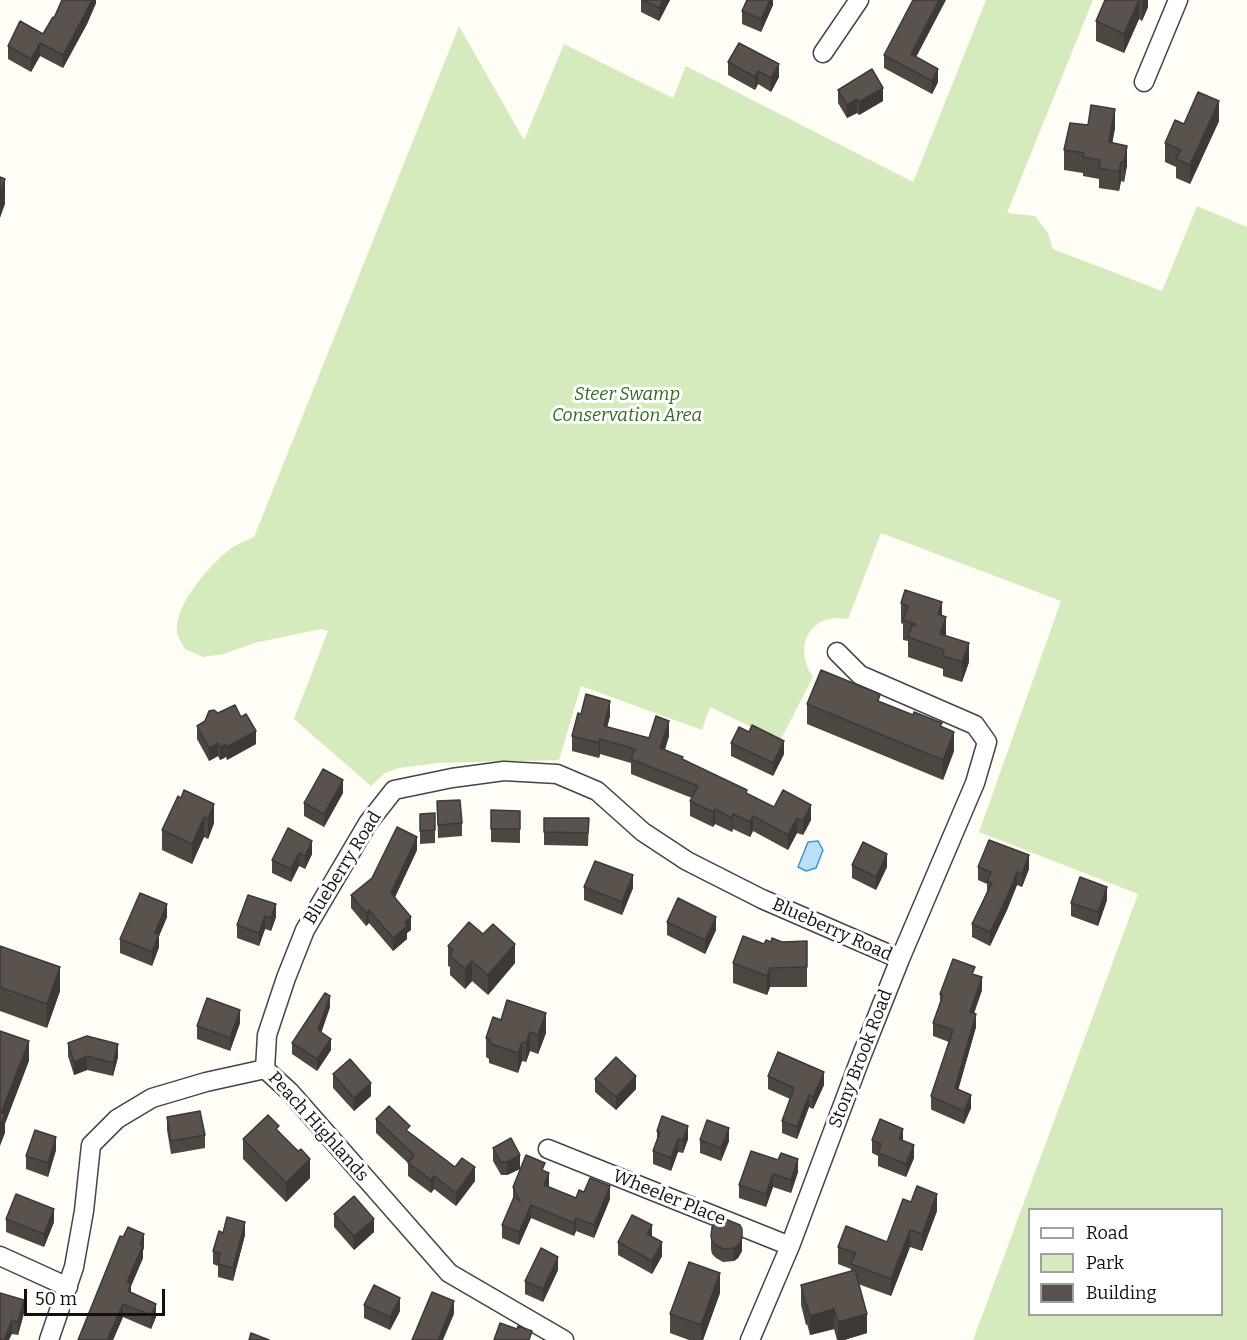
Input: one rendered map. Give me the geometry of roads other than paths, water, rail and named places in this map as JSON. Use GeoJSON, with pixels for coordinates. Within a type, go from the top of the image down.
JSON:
{"type":"FeatureCollection","features":[{"type":"Feature","properties":{"kind":"street"},"geometry":{"type":"LineString","coordinates":[[823,53],[858,0]]}},
{"type":"Feature","properties":{"kind":"street"},"geometry":{"type":"LineString","coordinates":[[1144,82],[1178,0]]}},
{"type":"Feature","properties":{"kind":"street","name":"Stony Brook Road"},"geometry":{"type":"LineString","coordinates":[[750,1340],[790,1246],[900,960],[975,783],[987,742],[975,725],[860,675],[837,652]]}},
{"type":"Feature","properties":{"kind":"street","name":"Blueberry Road"},"geometry":{"type":"LineString","coordinates":[[265,1068],[267,1035],[305,930],[368,823],[394,790],[452,778],[504,771],[556,774],[597,791],[643,832],[687,861],[762,899],[900,960]]}},
{"type":"Feature","properties":{"kind":"street","name":"Peach Highlands"},"geometry":{"type":"LineString","coordinates":[[49,1340],[74,1267],[84,1211],[91,1145],[117,1119],[152,1098],[265,1068],[290,1092],[449,1273],[564,1340]]}},
{"type":"Feature","properties":{"kind":"street","name":"Wheeler Place"},"geometry":{"type":"LineString","coordinates":[[548,1149],[790,1246]]}},
{"type":"Feature","properties":{"kind":"street"},"geometry":{"type":"LineString","coordinates":[[0,1256],[68,1287]]}},
{"type":"Feature","properties":{"kind":"water"},"geometry":{"type":"Polygon","coordinates":[[[818,841],[823,850],[816,868],[806,871],[798,867],[808,842],[818,841]]]}},
{"type":"Feature","properties":{"kind":"park label","name":"Steer Swamp Conservation Area"},"geometry":{"type":"Point","coordinates":[627,405]}}]}
